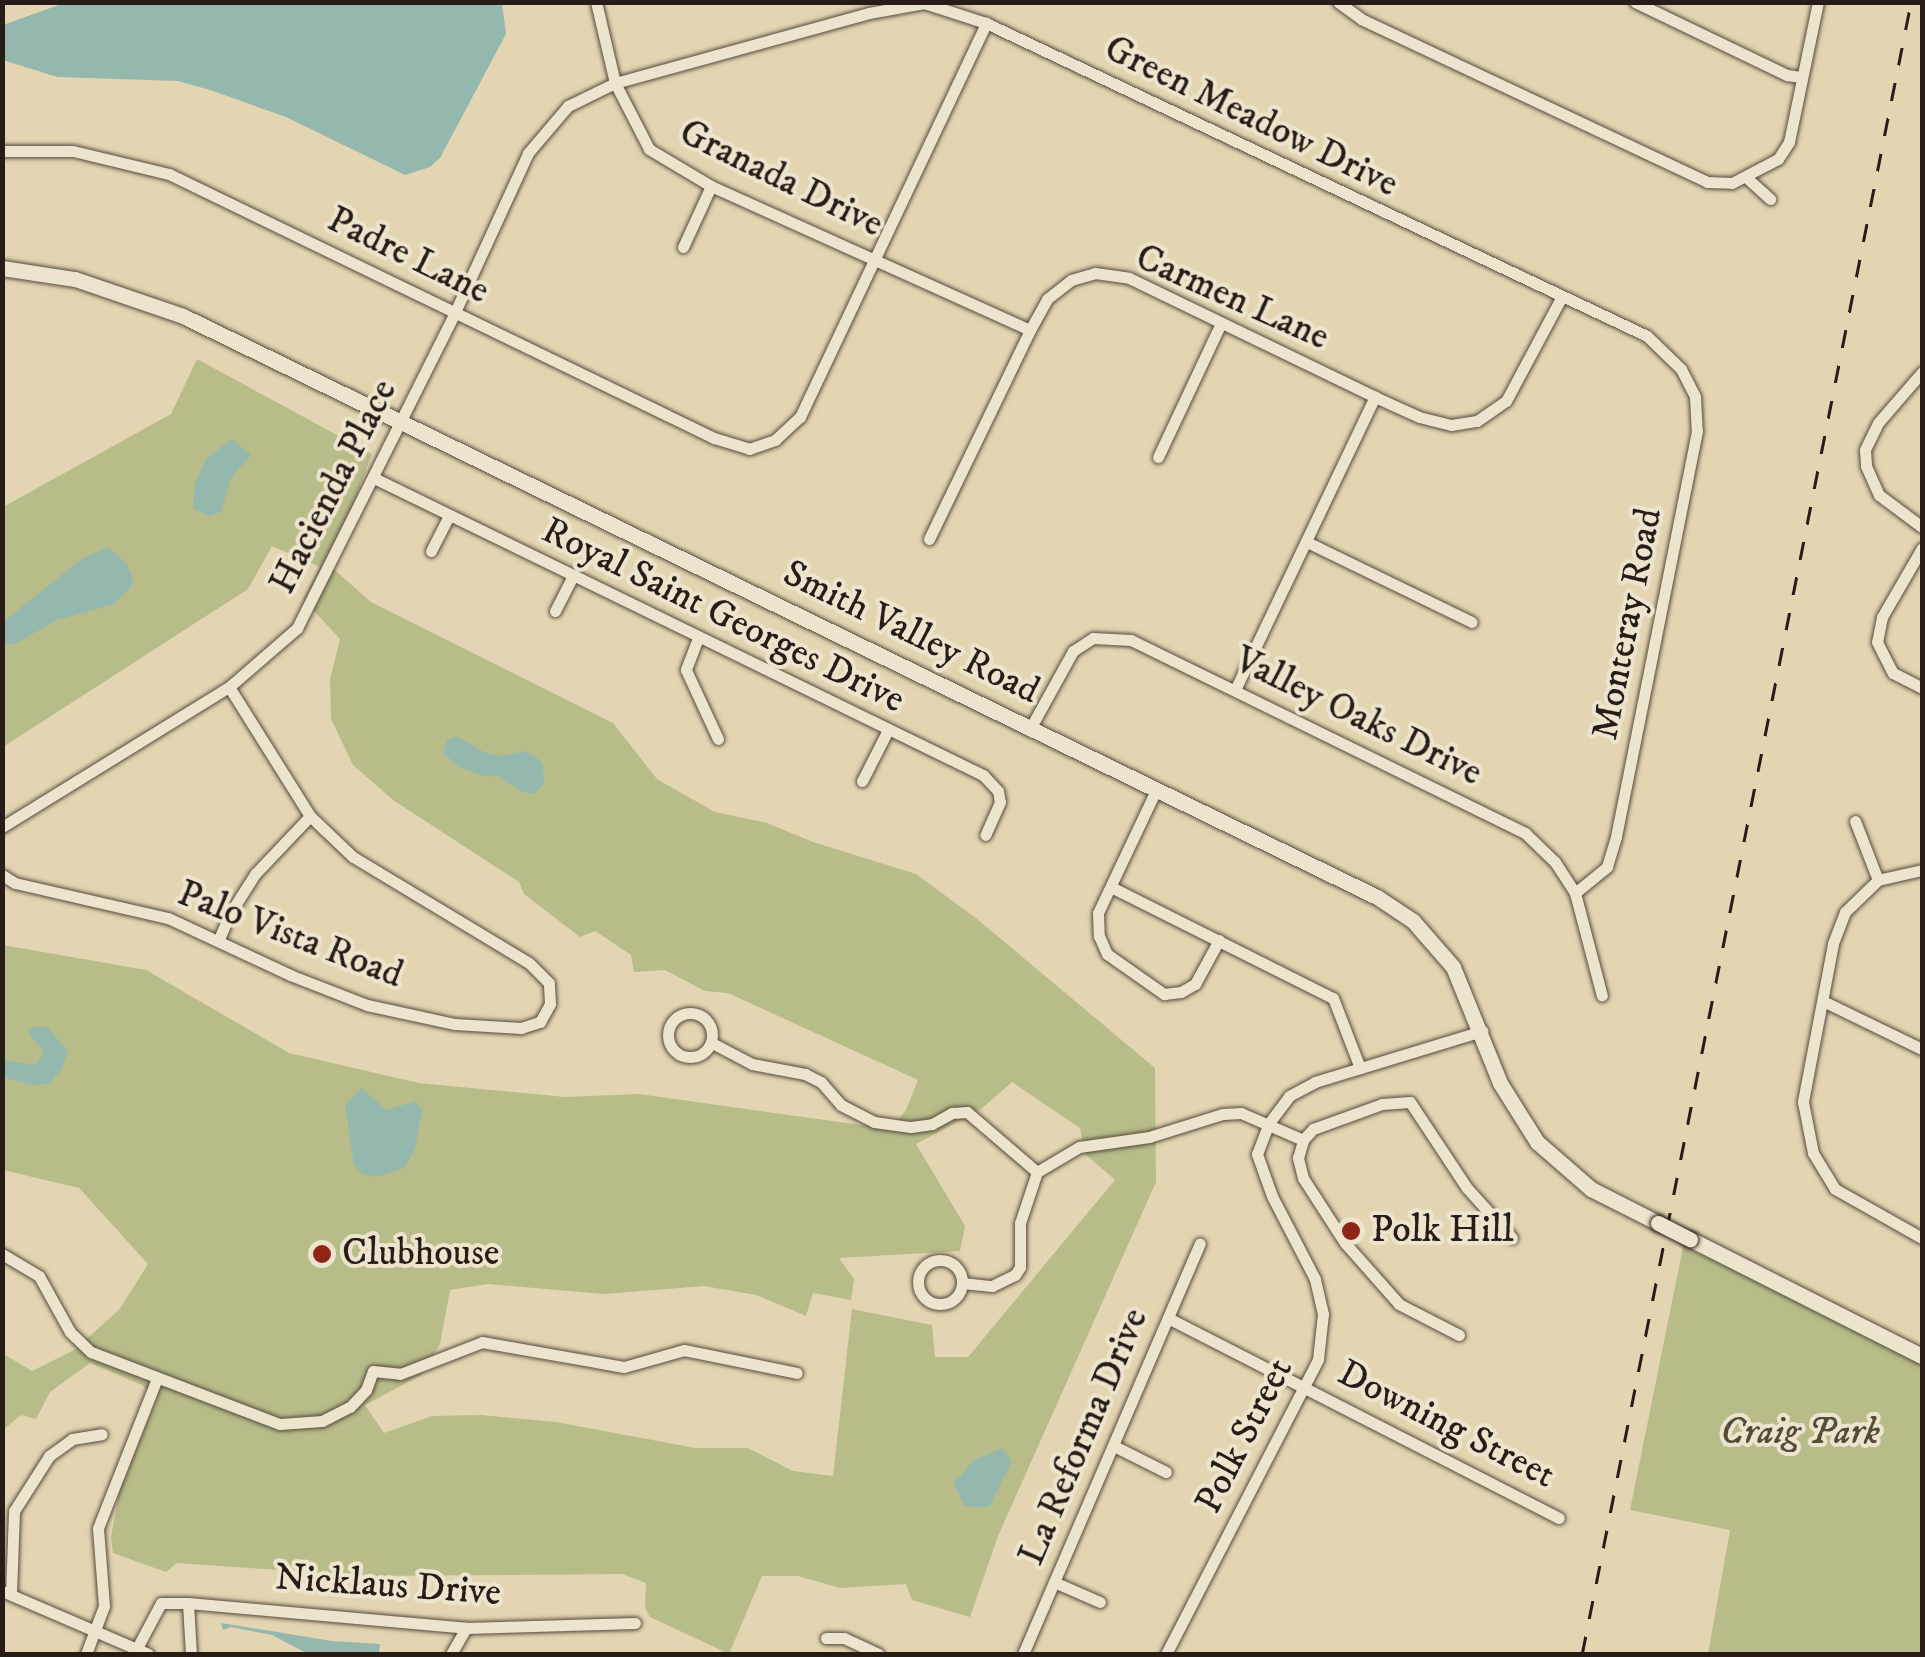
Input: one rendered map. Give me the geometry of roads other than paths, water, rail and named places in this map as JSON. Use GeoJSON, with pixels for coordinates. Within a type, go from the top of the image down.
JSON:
{"type":"FeatureCollection","features":[{"type":"Feature","properties":{"kind":"main road","name":"Smith Valley Road"},"geometry":{"type":"LineString","coordinates":[[2,268],[75,279],[155,304],[1031,726],[1396,908],[1428,935],[1453,966],[1500,1084],[1536,1142],[1592,1188],[1922,1356]]}},
{"type":"Feature","properties":{"kind":"street","name":"Granada Drive"},"geometry":{"type":"LineString","coordinates":[[596,2],[615,82],[650,148],[711,186],[1030,330]]}},
{"type":"Feature","properties":{"kind":"street"},"geometry":{"type":"LineString","coordinates":[[1338,2],[1361,19],[1707,182],[1748,178],[1778,160],[1789,142],[1818,2]]}},
{"type":"Feature","properties":{"kind":"street"},"geometry":{"type":"LineString","coordinates":[[1634,2],[1802,78]]}},
{"type":"Feature","properties":{"kind":"street","name":"Green Meadow Drive"},"geometry":{"type":"LineString","coordinates":[[615,82],[869,13],[924,3],[986,23],[1646,336],[1671,357]]}},
{"type":"Feature","properties":{"kind":"street"},"geometry":{"type":"LineString","coordinates":[[874,258],[986,23]]}},
{"type":"Feature","properties":{"kind":"street","name":"Hacienda Place"},"geometry":{"type":"LineString","coordinates":[[2,827],[230,687],[297,628],[455,312],[528,154],[568,106],[615,82]]}},
{"type":"Feature","properties":{"kind":"street","name":"Padre Lane"},"geometry":{"type":"LineString","coordinates":[[2,151],[73,151],[168,174],[730,446],[749,449],[775,440],[800,417],[874,258]]}},
{"type":"Feature","properties":{"kind":"street"},"geometry":{"type":"LineString","coordinates":[[1748,178],[1770,198]]}},
{"type":"Feature","properties":{"kind":"street"},"geometry":{"type":"LineString","coordinates":[[683,247],[711,186]]}},
{"type":"Feature","properties":{"kind":"street","name":"Carmen Lane"},"geometry":{"type":"LineString","coordinates":[[929,538],[1047,299],[1072,280],[1095,273],[1129,278],[1433,422],[1477,422],[1495,412],[1518,385],[1561,298]]}},
{"type":"Feature","properties":{"kind":"street"},"geometry":{"type":"LineString","coordinates":[[1158,457],[1221,323]]}},
{"type":"Feature","properties":{"kind":"street","name":"Monteray Road"},"geometry":{"type":"LineString","coordinates":[[1575,892],[1600,875],[1612,853],[1692,457],[1695,397],[1671,357]]}},
{"type":"Feature","properties":{"kind":"street"},"geometry":{"type":"LineString","coordinates":[[1922,372],[1878,423],[1865,450],[1866,466],[1878,495],[1922,527]]}},
{"type":"Feature","properties":{"kind":"street"},"geometry":{"type":"LineString","coordinates":[[1235,690],[1375,396]]}},
{"type":"Feature","properties":{"kind":"street","name":"Royal Saint Georges Drive"},"geometry":{"type":"LineString","coordinates":[[374,478],[992,782],[1000,802],[985,836]]}},
{"type":"Feature","properties":{"kind":"street"},"geometry":{"type":"LineString","coordinates":[[431,550],[449,516]]}},
{"type":"Feature","properties":{"kind":"street"},"geometry":{"type":"LineString","coordinates":[[1307,542],[1472,622]]}},
{"type":"Feature","properties":{"kind":"street"},"geometry":{"type":"LineString","coordinates":[[1922,548],[1882,616],[1877,642],[1893,673],[1922,688]]}},
{"type":"Feature","properties":{"kind":"street"},"geometry":{"type":"LineString","coordinates":[[555,612],[573,576]]}},
{"type":"Feature","properties":{"kind":"street"},"geometry":{"type":"LineString","coordinates":[[698,638],[686,670],[718,739]]}},
{"type":"Feature","properties":{"kind":"street","name":"Valley Oaks Drive"},"geometry":{"type":"LineString","coordinates":[[1031,726],[1073,651],[1094,638],[1132,640],[1510,824],[1555,862],[1575,892],[1602,996]]}},
{"type":"Feature","properties":{"kind":"street"},"geometry":{"type":"LineString","coordinates":[[219,940],[229,914],[255,874],[310,816],[230,687]]}},
{"type":"Feature","properties":{"kind":"street"},"geometry":{"type":"LineString","coordinates":[[862,781],[888,730]]}},
{"type":"Feature","properties":{"kind":"street"},"geometry":{"type":"LineString","coordinates":[[1158,788],[1098,913],[1098,936],[1107,954],[1164,994],[1182,992],[1196,984],[1218,940]]}},
{"type":"Feature","properties":{"kind":"street","name":"Palo Vista Road"},"geometry":{"type":"LineString","coordinates":[[2,875],[15,883],[168,918],[290,975],[367,1005],[455,1024],[521,1028],[540,1022],[550,1004],[549,983],[528,962],[353,857],[310,816]]}},
{"type":"Feature","properties":{"kind":"street"},"geometry":{"type":"LineString","coordinates":[[1855,821],[1878,880]]}},
{"type":"Feature","properties":{"kind":"street"},"geometry":{"type":"LineString","coordinates":[[1922,870],[1878,880],[1855,899],[1837,930],[1804,1102],[1813,1153],[1822,1174],[1854,1203],[1922,1238]]}},
{"type":"Feature","properties":{"kind":"street"},"geometry":{"type":"LineString","coordinates":[[1111,887],[1333,998],[1360,1068]]}},
{"type":"Feature","properties":{"kind":"street"},"geometry":{"type":"LineString","coordinates":[[1823,1001],[1922,1049]]}},
{"type":"Feature","properties":{"kind":"street"},"geometry":{"type":"LineString","coordinates":[[1269,1123],[1289,1096],[1360,1068],[1482,1031]]}},
{"type":"Feature","properties":{"kind":"street"},"geometry":{"type":"LineString","coordinates":[[712,1043],[752,1064],[804,1074],[820,1082],[853,1113],[874,1122],[911,1127],[932,1124],[952,1112],[968,1112],[1037,1172]]}},
{"type":"Feature","properties":{"kind":"street"},"geometry":{"type":"LineString","coordinates":[[1460,1335],[1399,1304],[1345,1243],[1302,1178],[1298,1158],[1302,1140],[1313,1129],[1382,1104],[1410,1102],[1467,1188],[1512,1238]]}},
{"type":"Feature","properties":{"kind":"street"},"geometry":{"type":"LineString","coordinates":[[962,1283],[992,1286],[1015,1275],[1020,1267],[1023,1210],[1037,1172],[1079,1147],[1149,1137],[1224,1114],[1241,1113],[1302,1140]]}},
{"type":"Feature","properties":{"kind":"street","name":"Polk Street"},"geometry":{"type":"LineString","coordinates":[[1166,1654],[1318,1359],[1323,1314],[1315,1279],[1272,1196],[1257,1154],[1269,1123]]}},
{"type":"Feature","properties":{"kind":"street","name":"La Reforma Drive"},"geometry":{"type":"LineString","coordinates":[[1023,1654],[1200,1243]]}},
{"type":"Feature","properties":{"kind":"street"},"geometry":{"type":"LineString","coordinates":[[2,1254],[38,1276],[70,1332],[85,1348],[252,1417],[295,1424],[322,1420],[350,1407],[366,1390],[373,1371],[400,1374],[482,1342],[624,1367],[684,1350],[798,1373]]}},
{"type":"Feature","properties":{"kind":"street","name":"Downing Street"},"geometry":{"type":"LineString","coordinates":[[1168,1318],[1559,1518]]}},
{"type":"Feature","properties":{"kind":"street"},"geometry":{"type":"LineString","coordinates":[[86,1654],[104,1606],[96,1542],[98,1528],[158,1378]]}},
{"type":"Feature","properties":{"kind":"street"},"geometry":{"type":"LineString","coordinates":[[102,1434],[72,1438],[49,1456],[14,1511],[6,1592],[142,1652],[161,1603],[188,1603],[191,1654]]}},
{"type":"Feature","properties":{"kind":"street"},"geometry":{"type":"LineString","coordinates":[[1114,1446],[1166,1472]]}},
{"type":"Feature","properties":{"kind":"street"},"geometry":{"type":"LineString","coordinates":[[1054,1582],[1100,1602]]}},
{"type":"Feature","properties":{"kind":"street","name":"Nicklaus Drive"},"geometry":{"type":"LineString","coordinates":[[188,1603],[466,1628],[635,1623]]}},
{"type":"Feature","properties":{"kind":"street"},"geometry":{"type":"LineString","coordinates":[[451,1654],[466,1628]]}},
{"type":"Feature","properties":{"kind":"street"},"geometry":{"type":"LineString","coordinates":[[826,1638],[844,1638],[878,1654]]}},
{"type":"Feature","properties":{"kind":"water"},"geometry":{"type":"Polygon","coordinates":[[[67,2],[502,3],[506,34],[440,158],[430,167],[405,175],[286,117],[210,90],[178,81],[57,77],[3,60],[3,25],[67,2]]]}},
{"type":"Feature","properties":{"kind":"water"},"geometry":{"type":"Polygon","coordinates":[[[232,439],[251,455],[231,478],[221,512],[209,516],[193,508],[195,483],[206,459],[232,439]]]}},
{"type":"Feature","properties":{"kind":"water"},"geometry":{"type":"Polygon","coordinates":[[[108,547],[127,564],[133,579],[131,587],[114,604],[57,620],[15,644],[3,643],[3,622],[83,558],[108,547]]]}},
{"type":"Feature","properties":{"kind":"water"},"geometry":{"type":"Polygon","coordinates":[[[456,736],[484,752],[501,756],[525,751],[536,757],[543,765],[544,784],[534,794],[521,791],[497,775],[488,777],[459,767],[443,753],[447,741],[456,736]]]}},
{"type":"Feature","properties":{"kind":"water"},"geometry":{"type":"Polygon","coordinates":[[[34,1027],[47,1027],[68,1051],[61,1070],[48,1084],[31,1085],[3,1077],[4,1060],[35,1065],[41,1058],[43,1051],[28,1032],[34,1027]]]}},
{"type":"Feature","properties":{"kind":"water"},"geometry":{"type":"Polygon","coordinates":[[[362,1088],[386,1110],[416,1101],[422,1110],[415,1149],[404,1168],[376,1177],[362,1174],[354,1165],[345,1105],[362,1088]]]}},
{"type":"Feature","properties":{"kind":"water"},"geometry":{"type":"Polygon","coordinates":[[[1002,1448],[1012,1461],[989,1507],[964,1506],[954,1483],[973,1461],[1002,1448]]]}},
{"type":"Feature","properties":{"kind":"water"},"geometry":{"type":"Polygon","coordinates":[[[221,1623],[332,1641],[380,1644],[379,1653],[308,1654],[272,1635],[231,1627],[223,1630],[221,1623]]]}},
{"type":"Feature","properties":{"kind":"railway"},"geometry":{"type":"LineString","coordinates":[[1582,1654],[1911,2]]}},
{"type":"Feature","properties":{"kind":"place","name":"Polk Hill"},"geometry":{"type":"Point","coordinates":[1351,1231]}},
{"type":"Feature","properties":{"kind":"place","name":"Clubhouse"},"geometry":{"type":"Point","coordinates":[322,1254]}},
{"type":"Feature","properties":{"kind":"park label","name":"Craig Park"},"geometry":{"type":"Point","coordinates":[1800,1433]}}]}
